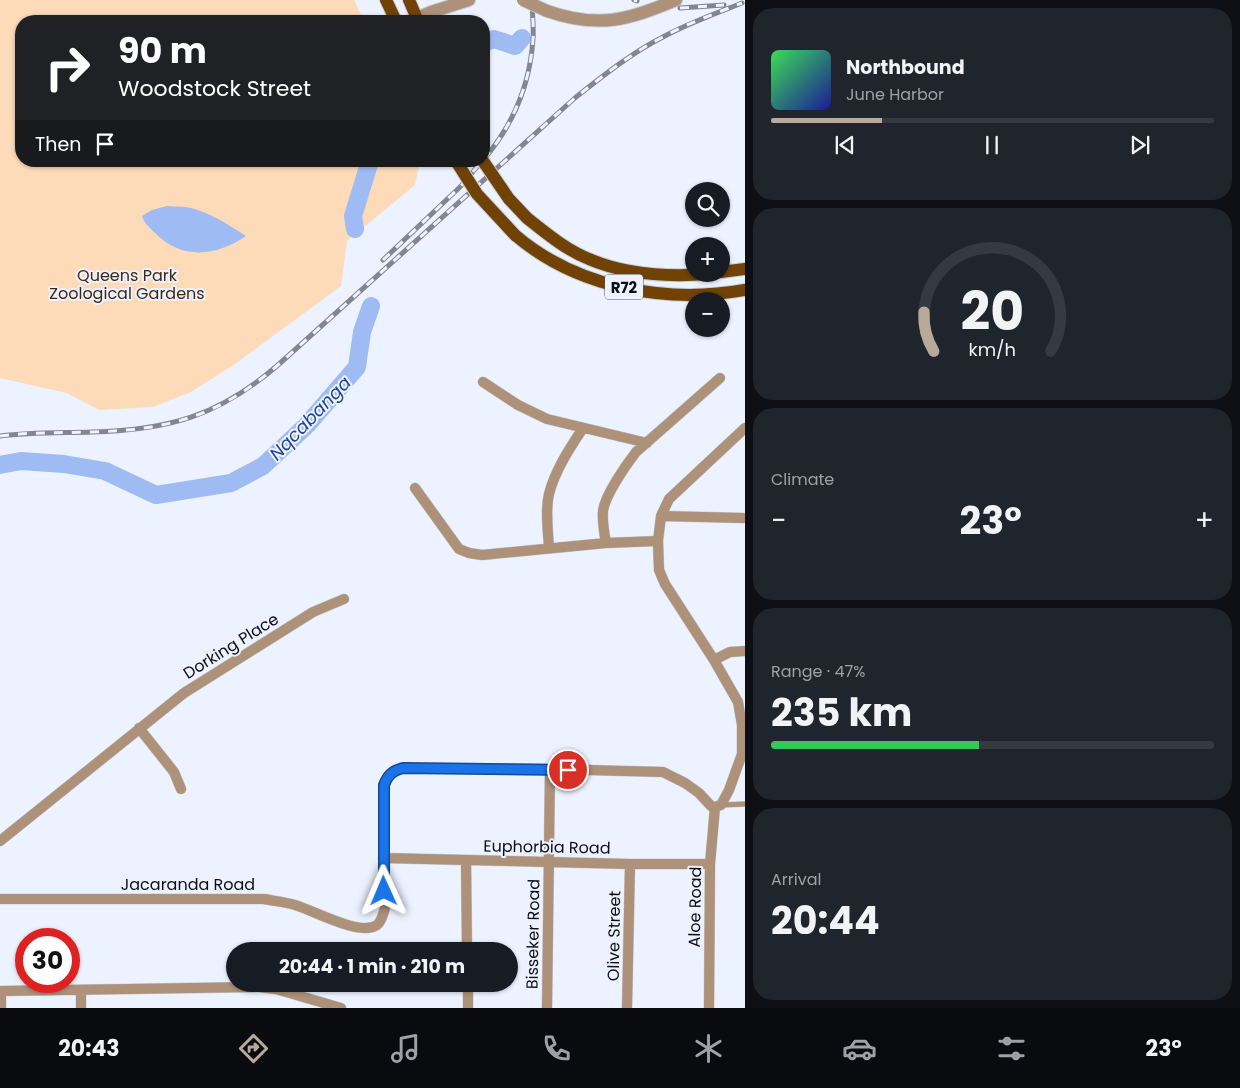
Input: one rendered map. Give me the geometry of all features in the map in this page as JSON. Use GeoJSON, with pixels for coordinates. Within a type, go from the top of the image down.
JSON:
{"type":"FeatureCollection","features":[{"type":"Feature","properties":{"kind":"main road"},"geometry":{"type":"LineString","coordinates":[[386,0],[393,15]]}},
{"type":"Feature","properties":{"kind":"main road"},"geometry":{"type":"LineString","coordinates":[[409,0],[414,15]]}},
{"type":"Feature","properties":{"kind":"main road","name":"R72"},"geometry":{"type":"LineString","coordinates":[[460,167],[477,194],[515,235],[532,250],[552,262],[585,277],[609,284],[670,295],[711,294],[745,290]]}},
{"type":"Feature","properties":{"kind":"main road","name":"R72"},"geometry":{"type":"LineString","coordinates":[[487,167],[509,199],[528,218],[562,244],[589,259],[627,270],[662,276],[685,275]]}},
{"type":"Feature","properties":{"kind":"main road"},"geometry":{"type":"LineString","coordinates":[[730,271],[745,269]]}},
{"type":"Feature","properties":{"kind":"street"},"geometry":{"type":"LineString","coordinates":[[428,15],[469,0]]}},
{"type":"Feature","properties":{"kind":"street"},"geometry":{"type":"LineString","coordinates":[[523,0],[547,11],[574,19],[603,22],[654,10],[676,0]]}},
{"type":"Feature","properties":{"kind":"street"},"geometry":{"type":"LineString","coordinates":[[606,543],[603,509],[625,466],[636,452],[720,378]]}},
{"type":"Feature","properties":{"kind":"street"},"geometry":{"type":"LineString","coordinates":[[483,382],[518,405],[547,419],[647,443]]}},
{"type":"Feature","properties":{"kind":"street"},"geometry":{"type":"LineString","coordinates":[[549,548],[547,512],[549,493],[560,466],[583,428]]}},
{"type":"Feature","properties":{"kind":"street"},"geometry":{"type":"LineString","coordinates":[[384,858],[384,785],[394,770],[403,768],[663,772],[686,782],[718,806],[729,790],[744,754],[738,702],[662,578],[659,570],[658,541],[661,516],[673,494],[745,428]]}},
{"type":"Feature","properties":{"kind":"street"},"geometry":{"type":"LineString","coordinates":[[415,488],[459,549],[469,553],[482,555],[606,543],[658,541]]}},
{"type":"Feature","properties":{"kind":"street"},"geometry":{"type":"LineString","coordinates":[[661,516],[743,518]]}},
{"type":"Feature","properties":{"kind":"street","name":"Dorking Place"},"geometry":{"type":"LineString","coordinates":[[0,841],[184,693],[313,612],[344,599]]}},
{"type":"Feature","properties":{"kind":"street"},"geometry":{"type":"LineString","coordinates":[[714,660],[730,652],[745,651]]}},
{"type":"Feature","properties":{"kind":"street"},"geometry":{"type":"LineString","coordinates":[[139,728],[174,772],[181,790]]}},
{"type":"Feature","properties":{"kind":"street","name":"Bisseker Road"},"geometry":{"type":"LineString","coordinates":[[547,1008],[550,769]]}},
{"type":"Feature","properties":{"kind":"street","name":"Aloe Road"},"geometry":{"type":"LineString","coordinates":[[709,1008],[710,864],[718,806]]}},
{"type":"Feature","properties":{"kind":"street","name":"Euphorbia Road"},"geometry":{"type":"LineString","coordinates":[[384,858],[710,864]]}},
{"type":"Feature","properties":{"kind":"street","name":"Jacaranda Road"},"geometry":{"type":"LineString","coordinates":[[0,899],[264,899],[294,905],[350,926],[370,928],[376,926],[381,920],[385,908],[384,858]]}},
{"type":"Feature","properties":{"kind":"street"},"geometry":{"type":"LineString","coordinates":[[466,860],[467,942]]}},
{"type":"Feature","properties":{"kind":"street","name":"Olive Street"},"geometry":{"type":"LineString","coordinates":[[627,1008],[630,864]]}},
{"type":"Feature","properties":{"kind":"street"},"geometry":{"type":"LineString","coordinates":[[1,1008],[0,991],[259,987],[276,989],[341,1008]]}},
{"type":"Feature","properties":{"kind":"street"},"geometry":{"type":"LineString","coordinates":[[81,990],[81,1008]]}},
{"type":"Feature","properties":{"kind":"street"},"geometry":{"type":"LineString","coordinates":[[468,992],[468,1008]]}},
{"type":"Feature","properties":{"kind":"lane"},"geometry":{"type":"LineString","coordinates":[[718,806],[745,804]]}},
{"type":"Feature","properties":{"kind":"green space","name":"Queens Park Zoological Gardens"},"geometry":{"type":"Polygon","coordinates":[[[0,0],[354,0],[361,15],[15,15],[15,167],[419,167],[415,185],[347,241],[341,286],[235,364],[191,392],[153,407],[99,410],[67,393],[0,378],[0,0]]]}},
{"type":"Feature","properties":{"kind":"water"},"geometry":{"type":"Polygon","coordinates":[[[167,206],[185,207],[206,213],[246,236],[222,248],[210,251],[187,251],[175,247],[164,241],[154,232],[145,223],[142,216],[152,210],[167,206]]]}},
{"type":"Feature","properties":{"kind":"waterway","name":"Nqcabanga"},"geometry":{"type":"LineString","coordinates":[[490,41],[494,39],[515,46],[522,38]]}},
{"type":"Feature","properties":{"kind":"waterway","name":"Nqcabanga"},"geometry":{"type":"LineString","coordinates":[[355,229],[353,216],[368,167]]}},
{"type":"Feature","properties":{"kind":"waterway","name":"Nqcabanga"},"geometry":{"type":"LineString","coordinates":[[0,465],[21,461],[64,464],[105,471],[156,495],[231,483],[263,466],[307,425],[357,367],[362,332],[371,306]]}},
{"type":"Feature","properties":{"kind":"railway"},"geometry":{"type":"LineString","coordinates":[[490,151],[511,118],[524,88],[533,39],[532,0]]}},
{"type":"Feature","properties":{"kind":"railway"},"geometry":{"type":"LineString","coordinates":[[0,436],[35,433],[120,431],[145,428],[192,417],[235,397],[278,365],[596,81],[628,58],[661,38],[742,3]]}},
{"type":"Feature","properties":{"kind":"railway"},"geometry":{"type":"LineString","coordinates":[[680,8],[724,5]]}},
{"type":"Feature","properties":{"kind":"railway"},"geometry":{"type":"LineString","coordinates":[[383,260],[460,187],[477,167]]}},
{"type":"Feature","properties":{"kind":"route"},"geometry":{"type":"LineString","coordinates":[[384,891],[384,785],[394,770],[403,768],[568,770]]}}]}
